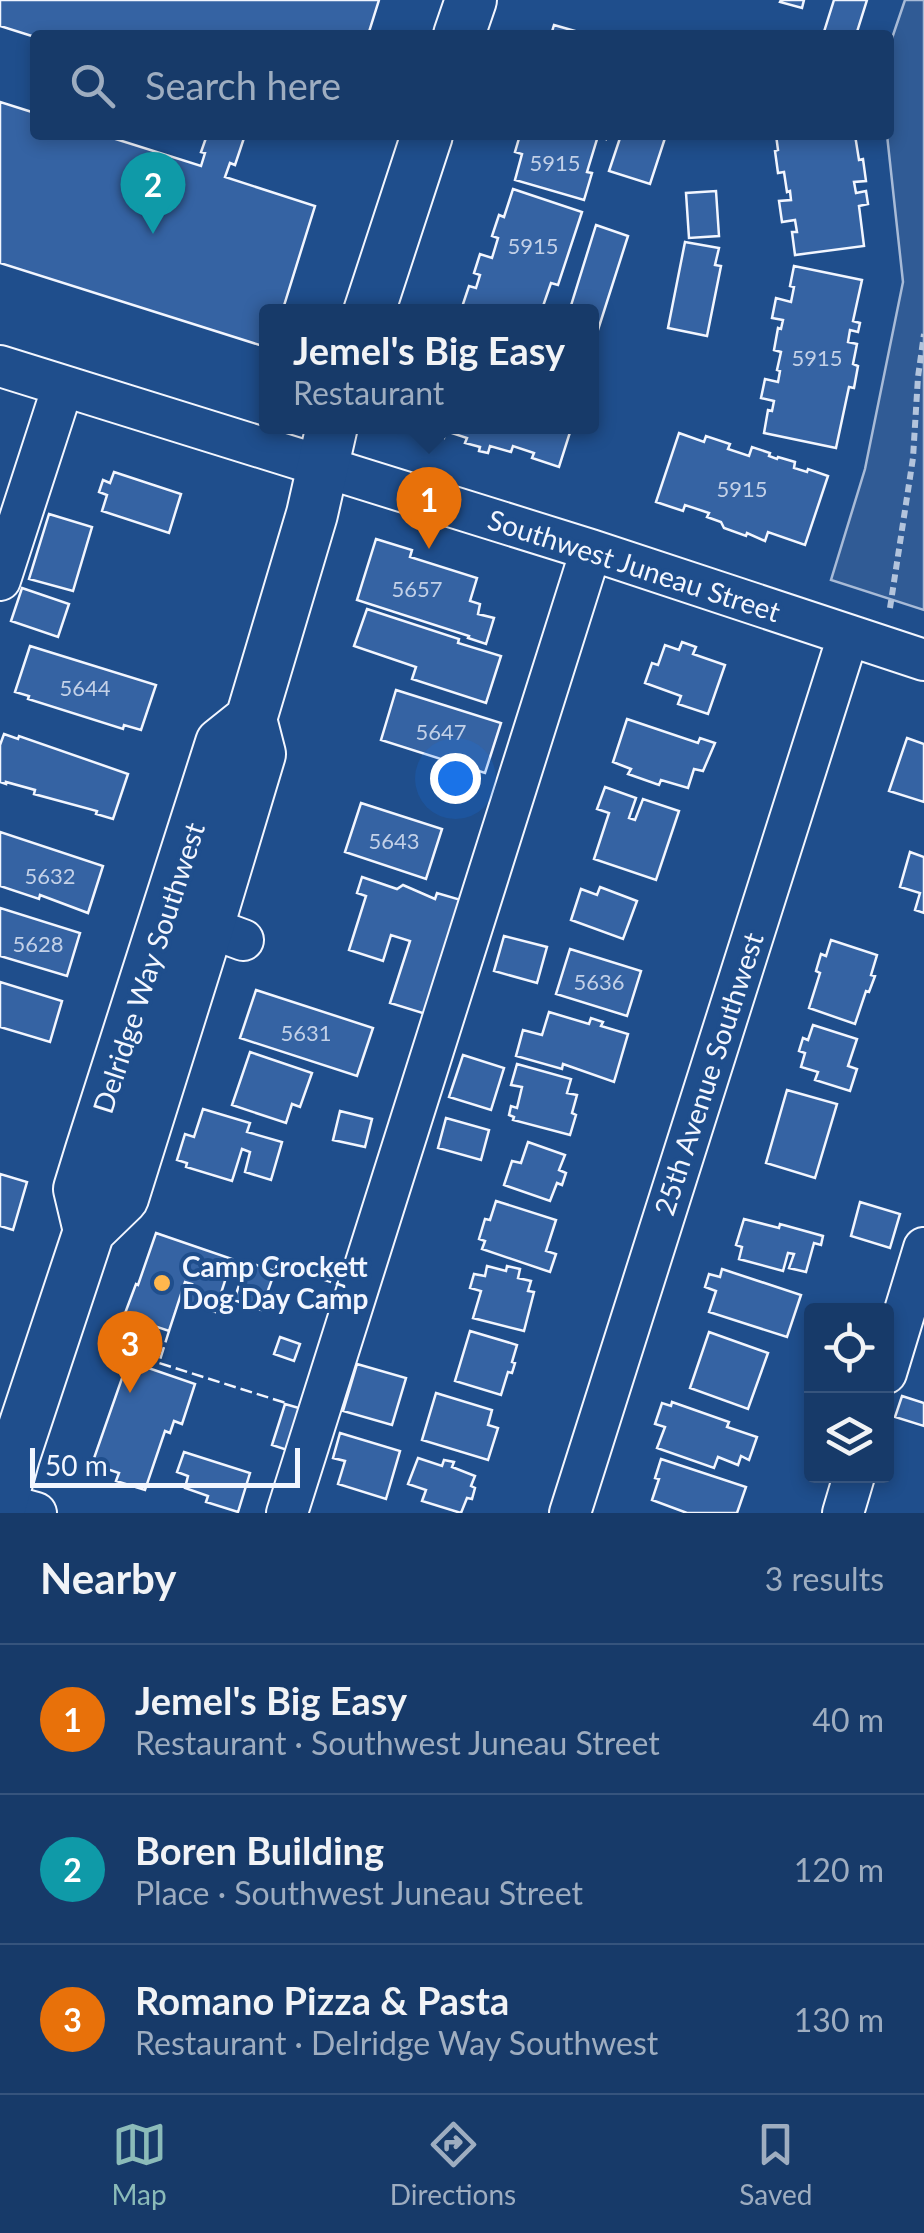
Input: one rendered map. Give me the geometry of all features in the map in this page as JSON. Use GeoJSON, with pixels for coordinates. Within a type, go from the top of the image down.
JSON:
{"type":"FeatureCollection","features":[{"type":"Feature","properties":{"kind":"main road"},"geometry":{"type":"LineString","coordinates":[[462,30],[471,0]]}},
{"type":"Feature","properties":{"kind":"main road"},"geometry":{"type":"LineString","coordinates":[[372,304],[425,140]]}},
{"type":"Feature","properties":{"kind":"main road","name":"Delridge Way Southwest"},"geometry":{"type":"LineString","coordinates":[[10,1507],[14,1457],[89,1231],[123,1198],[225,933],[260,754],[251,720],[328,446]]}},
{"type":"Feature","properties":{"kind":"main road","name":"Delridge Way Southwest"},"geometry":{"type":"LineString","coordinates":[[89,1231],[80,1189],[97,1132],[222,743],[251,720]]}},
{"type":"Feature","properties":{"kind":"street","name":"Southwest Juneau Street"},"geometry":{"type":"LineString","coordinates":[[0,366],[63,386],[259,430]]}},
{"type":"Feature","properties":{"kind":"street"},"geometry":{"type":"LineString","coordinates":[[0,580],[63,386]]}},
{"type":"Feature","properties":{"kind":"street","name":"Southwest Juneau Street"},"geometry":{"type":"LineString","coordinates":[[275,434],[328,446],[591,550],[924,660]]}},
{"type":"Feature","properties":{"kind":"street"},"geometry":{"type":"LineString","coordinates":[[287,1513],[591,550]]}},
{"type":"Feature","properties":{"kind":"street","name":"25th Avenue Southwest"},"geometry":{"type":"LineString","coordinates":[[570,1513],[848,636]]}},
{"type":"Feature","properties":{"kind":"street"},"geometry":{"type":"LineString","coordinates":[[894,1346],[924,1248]]}},
{"type":"Feature","properties":{"kind":"street"},"geometry":{"type":"LineString","coordinates":[[842,1513],[852,1483]]}},
{"type":"Feature","properties":{"kind":"path"},"geometry":{"type":"LineString","coordinates":[[890,608],[912,458],[924,334]]}},
{"type":"Feature","properties":{"kind":"shaded area"},"geometry":{"type":"Polygon","coordinates":[[[905,0],[924,0],[924,610],[831,580],[865,469],[903,282],[888,140],[894,140],[894,32],[905,0]]]}},
{"type":"Feature","properties":{"kind":"building"},"geometry":{"type":"Polygon","coordinates":[[[0,0],[379,0],[370,30],[30,30],[30,35],[0,26],[0,0]]]}},
{"type":"Feature","properties":{"kind":"building"},"geometry":{"type":"Polygon","coordinates":[[[781,0],[804,0],[802,8],[781,0]]]}},
{"type":"Feature","properties":{"kind":"building"},"geometry":{"type":"Polygon","coordinates":[[[834,0],[867,0],[858,30],[825,30],[834,0]]]}},
{"type":"Feature","properties":{"kind":"building"},"geometry":{"type":"Polygon","coordinates":[[[0,102],[30,111],[30,140],[119,140],[201,166],[205,140],[243,140],[235,165],[230,163],[225,177],[315,206],[284,304],[259,304],[259,345],[0,263],[0,102]]]}},
{"type":"Feature","properties":{"kind":"building"},"geometry":{"type":"Polygon","coordinates":[[[519,140],[597,140],[584,200],[515,180],[522,154],[515,152],[519,140]]]}},
{"type":"Feature","properties":{"kind":"building"},"geometry":{"type":"Polygon","coordinates":[[[619,140],[664,140],[650,184],[609,171],[619,140]]]}},
{"type":"Feature","properties":{"kind":"building"},"geometry":{"type":"Polygon","coordinates":[[[777,140],[856,140],[866,181],[854,182],[856,193],[866,191],[868,204],[859,206],[864,246],[795,255],[795,220],[782,222],[779,201],[791,200],[784,172],[778,173],[777,140]]]}},
{"type":"Feature","properties":{"kind":"building"},"geometry":{"type":"Polygon","coordinates":[[[513,189],[582,212],[558,285],[551,283],[544,304],[463,304],[469,286],[476,288],[480,275],[474,273],[480,254],[492,258],[498,238],[492,236],[499,215],[504,217],[513,189]]]}},
{"type":"Feature","properties":{"kind":"building"},"geometry":{"type":"Polygon","coordinates":[[[716,191],[719,236],[689,238],[686,193],[716,191]]]}},
{"type":"Feature","properties":{"kind":"building"},"geometry":{"type":"Polygon","coordinates":[[[596,225],[628,236],[599,327],[599,304],[571,304],[596,225]]]}},
{"type":"Feature","properties":{"kind":"building"},"geometry":{"type":"Polygon","coordinates":[[[685,242],[719,248],[715,265],[721,266],[707,336],[668,328],[685,242]]]}},
{"type":"Feature","properties":{"kind":"building"},"geometry":{"type":"Polygon","coordinates":[[[794,266],[862,280],[853,321],[860,323],[858,332],[850,330],[848,342],[857,344],[853,364],[858,366],[854,388],[849,387],[836,448],[764,433],[768,410],[772,411],[774,401],[761,398],[765,379],[778,382],[780,371],[777,370],[781,352],[774,350],[783,320],[772,318],[776,298],[791,302],[794,266]]]}},
{"type":"Feature","properties":{"kind":"building"},"geometry":{"type":"Polygon","coordinates":[[[679,433],[704,442],[706,436],[749,456],[752,447],[777,459],[795,462],[794,468],[828,476],[805,545],[768,532],[765,541],[747,533],[746,536],[724,528],[721,522],[707,517],[709,513],[685,505],[683,511],[656,502],[679,433]]]}},
{"type":"Feature","properties":{"kind":"building"},"geometry":{"type":"Polygon","coordinates":[[[455,434],[569,434],[559,467],[532,458],[534,453],[513,446],[511,452],[490,446],[488,453],[479,451],[480,447],[465,443],[467,438],[455,434]]]}},
{"type":"Feature","properties":{"kind":"building"},"geometry":{"type":"Polygon","coordinates":[[[114,472],[181,494],[169,533],[102,511],[107,495],[99,492],[103,480],[110,483],[114,472]]]}},
{"type":"Feature","properties":{"kind":"building"},"geometry":{"type":"Polygon","coordinates":[[[49,514],[92,527],[73,591],[29,579],[49,514]]]}},
{"type":"Feature","properties":{"kind":"building"},"geometry":{"type":"Polygon","coordinates":[[[376,539],[412,550],[410,557],[477,578],[470,601],[480,604],[478,614],[494,618],[486,644],[357,600],[376,539]]]}},
{"type":"Feature","properties":{"kind":"building"},"geometry":{"type":"Polygon","coordinates":[[[22,588],[69,604],[58,637],[11,621],[22,588]]]}},
{"type":"Feature","properties":{"kind":"building"},"geometry":{"type":"Polygon","coordinates":[[[367,609],[501,656],[486,703],[412,679],[416,667],[354,646],[367,609]]]}},
{"type":"Feature","properties":{"kind":"building"},"geometry":{"type":"Polygon","coordinates":[[[682,642],[696,647],[693,654],[725,665],[708,714],[678,704],[681,696],[645,683],[652,663],[658,665],[665,645],[679,650],[682,642]]]}},
{"type":"Feature","properties":{"kind":"building"},"geometry":{"type":"Polygon","coordinates":[[[30,646],[156,685],[141,730],[124,725],[123,729],[15,692],[30,646]]]}},
{"type":"Feature","properties":{"kind":"building"},"geometry":{"type":"Polygon","coordinates":[[[396,690],[501,723],[485,773],[381,740],[396,690]]]}},
{"type":"Feature","properties":{"kind":"building"},"geometry":{"type":"Polygon","coordinates":[[[627,719],[698,743],[700,738],[715,743],[703,771],[694,769],[688,788],[661,780],[659,785],[628,774],[631,769],[613,762],[627,719]]]}},
{"type":"Feature","properties":{"kind":"building"},"geometry":{"type":"Polygon","coordinates":[[[4,734],[128,774],[113,819],[34,794],[35,790],[0,782],[0,745],[4,734]]]}},
{"type":"Feature","properties":{"kind":"building"},"geometry":{"type":"Polygon","coordinates":[[[907,738],[924,744],[924,802],[889,791],[907,738]]]}},
{"type":"Feature","properties":{"kind":"building"},"geometry":{"type":"Polygon","coordinates":[[[605,787],[636,798],[629,818],[635,820],[643,799],[679,811],[656,880],[594,859],[609,813],[597,809],[605,787]]]}},
{"type":"Feature","properties":{"kind":"building"},"geometry":{"type":"Polygon","coordinates":[[[361,803],[442,829],[426,879],[345,852],[361,803]]]}},
{"type":"Feature","properties":{"kind":"building"},"geometry":{"type":"Polygon","coordinates":[[[0,832],[103,866],[88,913],[40,895],[39,899],[0,886],[0,832]]]}},
{"type":"Feature","properties":{"kind":"building"},"geometry":{"type":"Polygon","coordinates":[[[910,852],[924,857],[924,913],[915,910],[920,893],[900,887],[910,852]]]}},
{"type":"Feature","properties":{"kind":"building"},"geometry":{"type":"Polygon","coordinates":[[[362,877],[397,889],[403,885],[435,899],[437,893],[461,900],[429,1015],[390,1003],[410,941],[391,935],[383,961],[349,950],[366,896],[357,893],[362,877]]]}},
{"type":"Feature","properties":{"kind":"building"},"geometry":{"type":"Polygon","coordinates":[[[600,887],[637,901],[623,939],[571,920],[581,889],[597,895],[600,887]]]}},
{"type":"Feature","properties":{"kind":"building"},"geometry":{"type":"Polygon","coordinates":[[[0,908],[80,933],[67,976],[0,956],[0,908]]]}},
{"type":"Feature","properties":{"kind":"building"},"geometry":{"type":"Polygon","coordinates":[[[504,936],[547,947],[537,983],[494,971],[504,936]]]}},
{"type":"Feature","properties":{"kind":"building"},"geometry":{"type":"Polygon","coordinates":[[[831,940],[877,955],[871,975],[875,976],[855,1024],[809,1008],[820,973],[816,971],[821,954],[826,956],[831,940]]]}},
{"type":"Feature","properties":{"kind":"building"},"geometry":{"type":"Polygon","coordinates":[[[570,949],[641,971],[627,1016],[556,994],[570,949]]]}},
{"type":"Feature","properties":{"kind":"building"},"geometry":{"type":"Polygon","coordinates":[[[0,982],[62,1001],[50,1042],[0,1027],[0,982]]]}},
{"type":"Feature","properties":{"kind":"building"},"geometry":{"type":"Polygon","coordinates":[[[256,990],[373,1028],[357,1076],[240,1038],[256,990]]]}},
{"type":"Feature","properties":{"kind":"building"},"geometry":{"type":"Polygon","coordinates":[[[549,1012],[589,1024],[591,1018],[603,1022],[601,1026],[628,1034],[614,1082],[563,1064],[562,1069],[516,1056],[523,1030],[542,1035],[549,1012]]]}},
{"type":"Feature","properties":{"kind":"building"},"geometry":{"type":"Polygon","coordinates":[[[813,1025],[857,1039],[848,1066],[857,1069],[850,1091],[815,1080],[818,1072],[801,1067],[805,1053],[799,1051],[813,1025]]]}},
{"type":"Feature","properties":{"kind":"building"},"geometry":{"type":"Polygon","coordinates":[[[250,1052],[312,1073],[300,1107],[292,1104],[286,1123],[232,1105],[250,1052]]]}},
{"type":"Feature","properties":{"kind":"building"},"geometry":{"type":"Polygon","coordinates":[[[463,1055],[504,1068],[491,1110],[449,1097],[463,1055]]]}},
{"type":"Feature","properties":{"kind":"building"},"geometry":{"type":"Polygon","coordinates":[[[517,1064],[571,1079],[567,1093],[577,1095],[570,1135],[513,1120],[509,1115],[511,1106],[517,1108],[522,1087],[511,1085],[517,1064]]]}},
{"type":"Feature","properties":{"kind":"building"},"geometry":{"type":"Polygon","coordinates":[[[787,1090],[837,1104],[815,1178],[766,1163],[787,1090]]]}},
{"type":"Feature","properties":{"kind":"building"},"geometry":{"type":"Polygon","coordinates":[[[203,1109],[250,1123],[247,1132],[282,1142],[271,1180],[245,1172],[250,1152],[242,1149],[232,1181],[186,1167],[187,1163],[177,1160],[185,1134],[194,1137],[203,1109]]]}},
{"type":"Feature","properties":{"kind":"building"},"geometry":{"type":"Polygon","coordinates":[[[340,1111],[372,1119],[365,1147],[333,1140],[340,1111]]]}},
{"type":"Feature","properties":{"kind":"building"},"geometry":{"type":"Polygon","coordinates":[[[446,1118],[489,1130],[481,1160],[438,1148],[446,1118]]]}},
{"type":"Feature","properties":{"kind":"building"},"geometry":{"type":"Polygon","coordinates":[[[528,1142],[565,1155],[559,1170],[566,1173],[550,1201],[504,1185],[512,1161],[521,1163],[528,1142]]]}},
{"type":"Feature","properties":{"kind":"building"},"geometry":{"type":"Polygon","coordinates":[[[0,1174],[27,1182],[13,1230],[0,1226],[0,1174]]]}},
{"type":"Feature","properties":{"kind":"building"},"geometry":{"type":"Polygon","coordinates":[[[496,1201],[556,1220],[546,1251],[556,1254],[550,1272],[482,1249],[485,1241],[479,1239],[496,1201]]]}},
{"type":"Feature","properties":{"kind":"building"},"geometry":{"type":"Polygon","coordinates":[[[860,1202],[900,1214],[890,1248],[851,1236],[860,1202]]]}},
{"type":"Feature","properties":{"kind":"building"},"geometry":{"type":"Polygon","coordinates":[[[744,1219],[823,1236],[821,1245],[814,1243],[806,1272],[789,1268],[794,1254],[788,1253],[783,1271],[739,1259],[742,1247],[736,1245],[744,1219]]]}},
{"type":"Feature","properties":{"kind":"building","name":"Camp Crockett Dog Day Camp"},"geometry":{"type":"Polygon","coordinates":[[[156,1233],[232,1259],[215,1312],[186,1302],[192,1284],[185,1282],[169,1331],[124,1316],[156,1233]]]}},
{"type":"Feature","properties":{"kind":"building"},"geometry":{"type":"Polygon","coordinates":[[[247,1262],[275,1271],[261,1310],[234,1300],[247,1262]]]}},
{"type":"Feature","properties":{"kind":"building"},"geometry":{"type":"Polygon","coordinates":[[[487,1266],[506,1271],[507,1266],[520,1269],[518,1278],[531,1281],[528,1291],[534,1292],[524,1331],[473,1318],[481,1291],[470,1288],[474,1274],[485,1276],[487,1266]]]}},
{"type":"Feature","properties":{"kind":"building"},"geometry":{"type":"Polygon","coordinates":[[[722,1269],[801,1295],[787,1337],[709,1312],[716,1291],[705,1287],[709,1274],[720,1277],[722,1269]]]}},
{"type":"Feature","properties":{"kind":"building"},"geometry":{"type":"Polygon","coordinates":[[[470,1331],[517,1345],[512,1373],[508,1372],[501,1395],[455,1381],[470,1331]]]}},
{"type":"Feature","properties":{"kind":"building"},"geometry":{"type":"Polygon","coordinates":[[[709,1332],[768,1353],[748,1409],[690,1388],[709,1332]]]}},
{"type":"Feature","properties":{"kind":"building"},"geometry":{"type":"Polygon","coordinates":[[[280,1337],[300,1344],[294,1361],[274,1354],[280,1337]]]}},
{"type":"Feature","properties":{"kind":"building"},"geometry":{"type":"Polygon","coordinates":[[[128,1361],[195,1384],[182,1424],[174,1421],[170,1433],[165,1431],[145,1490],[116,1481],[119,1473],[92,1464],[128,1361]]]}},
{"type":"Feature","properties":{"kind":"building"},"geometry":{"type":"Polygon","coordinates":[[[357,1364],[406,1378],[392,1425],[343,1411],[357,1364]]]}},
{"type":"Feature","properties":{"kind":"building"},"geometry":{"type":"Polygon","coordinates":[[[436,1393],[492,1410],[488,1425],[498,1428],[488,1460],[422,1440],[436,1393]]]}},
{"type":"Feature","properties":{"kind":"building"},"geometry":{"type":"Polygon","coordinates":[[[902,1396],[924,1403],[924,1426],[895,1417],[902,1396]]]}},
{"type":"Feature","properties":{"kind":"building"},"geometry":{"type":"Polygon","coordinates":[[[672,1402],[729,1422],[727,1427],[757,1437],[749,1460],[741,1456],[738,1465],[718,1457],[714,1468],[657,1448],[665,1427],[655,1424],[662,1403],[671,1406],[672,1402]]]}},
{"type":"Feature","properties":{"kind":"building"},"geometry":{"type":"Polygon","coordinates":[[[285,1404],[313,1412],[299,1454],[272,1445],[285,1404]]]}},
{"type":"Feature","properties":{"kind":"building"},"geometry":{"type":"Polygon","coordinates":[[[340,1433],[400,1451],[386,1499],[338,1484],[345,1461],[333,1458],[340,1433]]]}},
{"type":"Feature","properties":{"kind":"building"},"geometry":{"type":"Polygon","coordinates":[[[184,1452],[250,1473],[238,1512],[206,1502],[208,1496],[185,1488],[188,1476],[177,1472],[184,1452]]]}},
{"type":"Feature","properties":{"kind":"building"},"geometry":{"type":"Polygon","coordinates":[[[418,1458],[442,1466],[444,1460],[454,1462],[452,1467],[475,1476],[472,1499],[467,1498],[461,1513],[422,1501],[426,1490],[408,1484],[418,1458]]]}},
{"type":"Feature","properties":{"kind":"building"},"geometry":{"type":"Polygon","coordinates":[[[661,1459],[746,1487],[737,1513],[687,1513],[652,1500],[661,1459]]]}},
{"type":"Feature","properties":{"kind":"fence"},"geometry":{"type":"LineString","coordinates":[[275,1271],[277,1265],[344,1288]]}},
{"type":"Feature","properties":{"kind":"fence"},"geometry":{"type":"LineString","coordinates":[[169,1331],[159,1363],[289,1404]]}},
{"type":"Feature","properties":{"kind":"place","name":"Boren Building"},"geometry":{"type":"Point","coordinates":[153,234]}},
{"type":"Feature","properties":{"kind":"place","name":"Jemel's Big Easy"},"geometry":{"type":"Point","coordinates":[429,549]}},
{"type":"Feature","properties":{"kind":"place","name":"Camp Crockett Dog Day Camp"},"geometry":{"type":"Point","coordinates":[162,1283]}},
{"type":"Feature","properties":{"kind":"place","name":"Romano Pizza & Pasta"},"geometry":{"type":"Point","coordinates":[130,1393]}}]}
